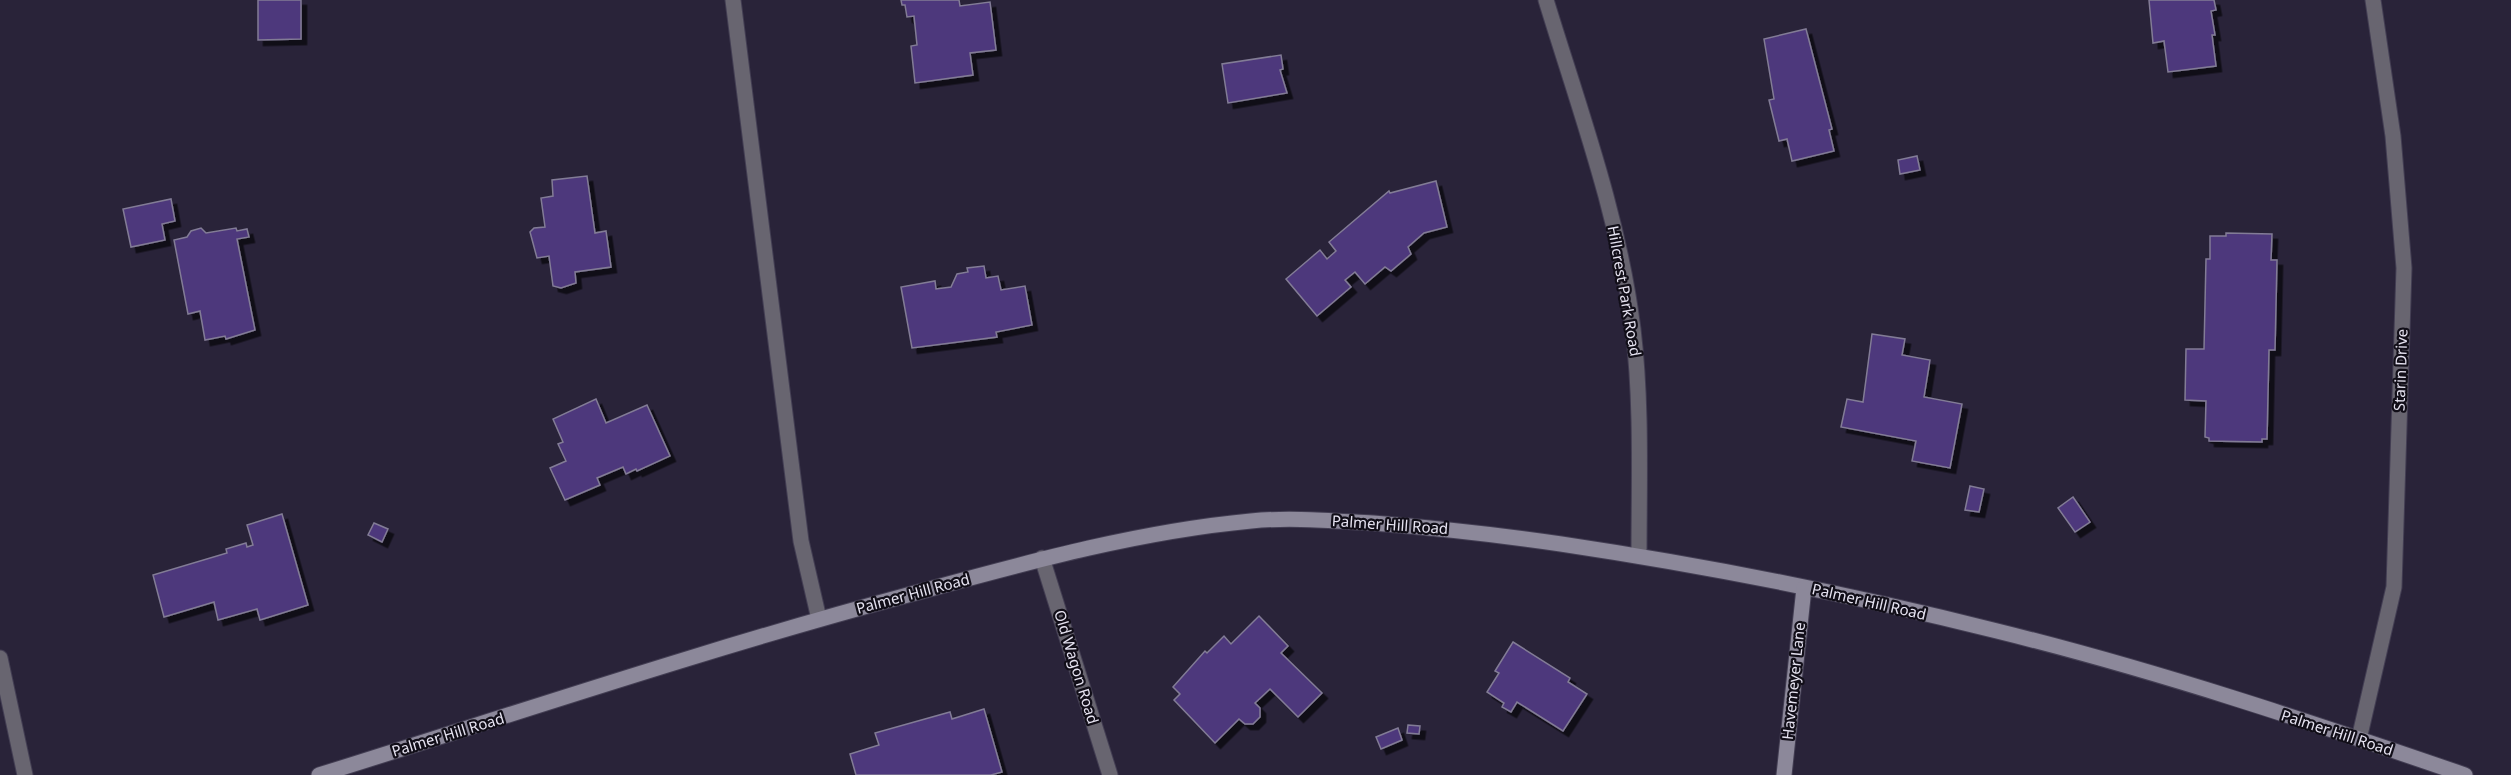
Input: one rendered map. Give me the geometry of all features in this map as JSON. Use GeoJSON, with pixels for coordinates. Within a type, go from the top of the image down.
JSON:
{"type":"FeatureCollection","features":[{"type":"Feature","properties":{"kind":"main road","name":"Palmer Hill Road"},"geometry":{"type":"LineString","coordinates":[[319,775],[819,619],[1042,558],[1186,529],[1259,520],[1339,521],[1466,530],[1639,556],[1804,588],[1999,631],[2156,676],[2359,739],[2465,775]]}},
{"type":"Feature","properties":{"kind":"main road","name":"Havemeyer Lane"},"geometry":{"type":"LineString","coordinates":[[1784,775],[1804,588]]}},
{"type":"Feature","properties":{"kind":"street"},"geometry":{"type":"LineString","coordinates":[[733,0],[801,541],[819,619]]}},
{"type":"Feature","properties":{"kind":"street","name":"Hillcrest Park Road"},"geometry":{"type":"LineString","coordinates":[[1546,0],[1620,248],[1633,328],[1640,409],[1639,556]]}},
{"type":"Feature","properties":{"kind":"street","name":"Starin Drive"},"geometry":{"type":"LineString","coordinates":[[2359,739],[2394,587],[2404,268],[2393,136],[2373,0]]}},
{"type":"Feature","properties":{"kind":"street","name":"Old Wagon Road"},"geometry":{"type":"LineString","coordinates":[[1042,558],[1110,775]]}},
{"type":"Feature","properties":{"kind":"street"},"geometry":{"type":"LineString","coordinates":[[0,658],[25,775]]}},
{"type":"Feature","properties":{"kind":"building"},"geometry":{"type":"Polygon","coordinates":[[[258,0],[301,0],[301,39],[258,40],[258,0]]]}},
{"type":"Feature","properties":{"kind":"building"},"geometry":{"type":"Polygon","coordinates":[[[901,0],[959,0],[960,6],[990,2],[996,50],[970,53],[973,75],[915,83],[911,46],[917,45],[914,16],[907,17],[905,5],[902,5],[901,0]]]}},
{"type":"Feature","properties":{"kind":"building"},"geometry":{"type":"Polygon","coordinates":[[[2149,0],[2214,0],[2216,10],[2211,11],[2215,35],[2212,35],[2216,66],[2168,72],[2164,41],[2153,43],[2149,0]]]}},
{"type":"Feature","properties":{"kind":"building"},"geometry":{"type":"Polygon","coordinates":[[[1806,29],[1832,129],[1829,130],[1834,151],[1792,161],[1787,139],[1779,141],[1769,100],[1774,99],[1764,39],[1806,29]]]}},
{"type":"Feature","properties":{"kind":"building"},"geometry":{"type":"Polygon","coordinates":[[[1281,55],[1283,69],[1280,70],[1287,93],[1228,103],[1222,64],[1281,55]]]}},
{"type":"Feature","properties":{"kind":"building"},"geometry":{"type":"Polygon","coordinates":[[[1917,156],[1920,170],[1900,174],[1898,160],[1917,156]]]}},
{"type":"Feature","properties":{"kind":"building"},"geometry":{"type":"Polygon","coordinates":[[[587,176],[595,233],[606,231],[611,267],[575,272],[576,283],[561,288],[553,286],[549,256],[537,258],[530,232],[534,228],[545,227],[541,198],[553,196],[552,180],[587,176]]]}},
{"type":"Feature","properties":{"kind":"building"},"geometry":{"type":"Polygon","coordinates":[[[1436,181],[1447,227],[1424,233],[1408,247],[1411,254],[1391,271],[1385,267],[1365,284],[1355,272],[1345,280],[1351,287],[1317,316],[1286,279],[1320,250],[1327,259],[1336,251],[1329,242],[1389,191],[1390,193],[1436,181]]]}},
{"type":"Feature","properties":{"kind":"building"},"geometry":{"type":"Polygon","coordinates":[[[171,199],[175,221],[162,224],[165,240],[131,247],[123,209],[171,199]]]}},
{"type":"Feature","properties":{"kind":"building"},"geometry":{"type":"Polygon","coordinates":[[[201,228],[206,233],[236,228],[237,231],[247,229],[249,237],[237,239],[255,330],[226,339],[225,336],[205,340],[200,311],[188,314],[174,240],[187,237],[191,231],[201,228]]]}},
{"type":"Feature","properties":{"kind":"building"},"geometry":{"type":"Polygon","coordinates":[[[2226,233],[2272,234],[2271,260],[2277,260],[2275,350],[2269,350],[2267,439],[2262,439],[2262,442],[2209,441],[2209,438],[2205,437],[2206,401],[2185,400],[2186,349],[2204,349],[2206,259],[2210,259],[2210,236],[2226,236],[2226,233]]]}},
{"type":"Feature","properties":{"kind":"building"},"geometry":{"type":"Polygon","coordinates":[[[984,266],[986,278],[998,276],[1001,290],[1025,286],[1032,325],[996,332],[997,337],[912,348],[901,287],[935,281],[936,289],[951,287],[957,274],[968,272],[967,268],[984,266]]]}},
{"type":"Feature","properties":{"kind":"building"},"geometry":{"type":"Polygon","coordinates":[[[1872,334],[1905,339],[1902,355],[1930,360],[1924,397],[1962,404],[1950,468],[1912,461],[1916,441],[1841,427],[1847,399],[1863,402],[1872,334]]]}},
{"type":"Feature","properties":{"kind":"building"},"geometry":{"type":"Polygon","coordinates":[[[596,399],[606,423],[647,405],[670,456],[626,474],[623,467],[597,478],[600,485],[565,500],[550,468],[566,461],[558,444],[563,442],[553,419],[596,399]]]}},
{"type":"Feature","properties":{"kind":"building"},"geometry":{"type":"Polygon","coordinates":[[[1970,486],[1984,489],[1979,512],[1965,510],[1970,486]]]}},
{"type":"Feature","properties":{"kind":"building"},"geometry":{"type":"Polygon","coordinates":[[[2073,497],[2090,522],[2075,532],[2058,508],[2073,497]]]}},
{"type":"Feature","properties":{"kind":"building"},"geometry":{"type":"Polygon","coordinates":[[[282,514],[308,605],[260,620],[257,609],[218,620],[214,602],[164,617],[153,575],[227,553],[226,549],[246,543],[247,547],[253,545],[247,525],[282,514]]]}},
{"type":"Feature","properties":{"kind":"building"},"geometry":{"type":"Polygon","coordinates":[[[374,523],[388,529],[382,542],[368,535],[374,523]]]}},
{"type":"Feature","properties":{"kind":"building"},"geometry":{"type":"Polygon","coordinates":[[[1259,616],[1288,646],[1281,653],[1322,693],[1298,717],[1270,689],[1255,703],[1260,708],[1260,717],[1253,724],[1245,724],[1239,719],[1215,743],[1174,700],[1180,694],[1173,687],[1205,651],[1207,653],[1224,636],[1231,644],[1259,616]]]}},
{"type":"Feature","properties":{"kind":"building"},"geometry":{"type":"Polygon","coordinates":[[[1513,642],[1570,678],[1568,682],[1587,694],[1563,731],[1517,702],[1511,712],[1502,707],[1504,703],[1487,692],[1499,673],[1495,671],[1513,642]]]}},
{"type":"Feature","properties":{"kind":"building"},"geometry":{"type":"Polygon","coordinates":[[[984,709],[1002,772],[991,775],[856,775],[850,754],[879,745],[875,733],[950,712],[952,719],[984,709]]]}},
{"type":"Feature","properties":{"kind":"building"},"geometry":{"type":"Polygon","coordinates":[[[1408,725],[1420,726],[1419,734],[1407,733],[1408,725]]]}},
{"type":"Feature","properties":{"kind":"building"},"geometry":{"type":"Polygon","coordinates":[[[1398,728],[1402,740],[1381,749],[1376,737],[1398,728]]]}}]}
